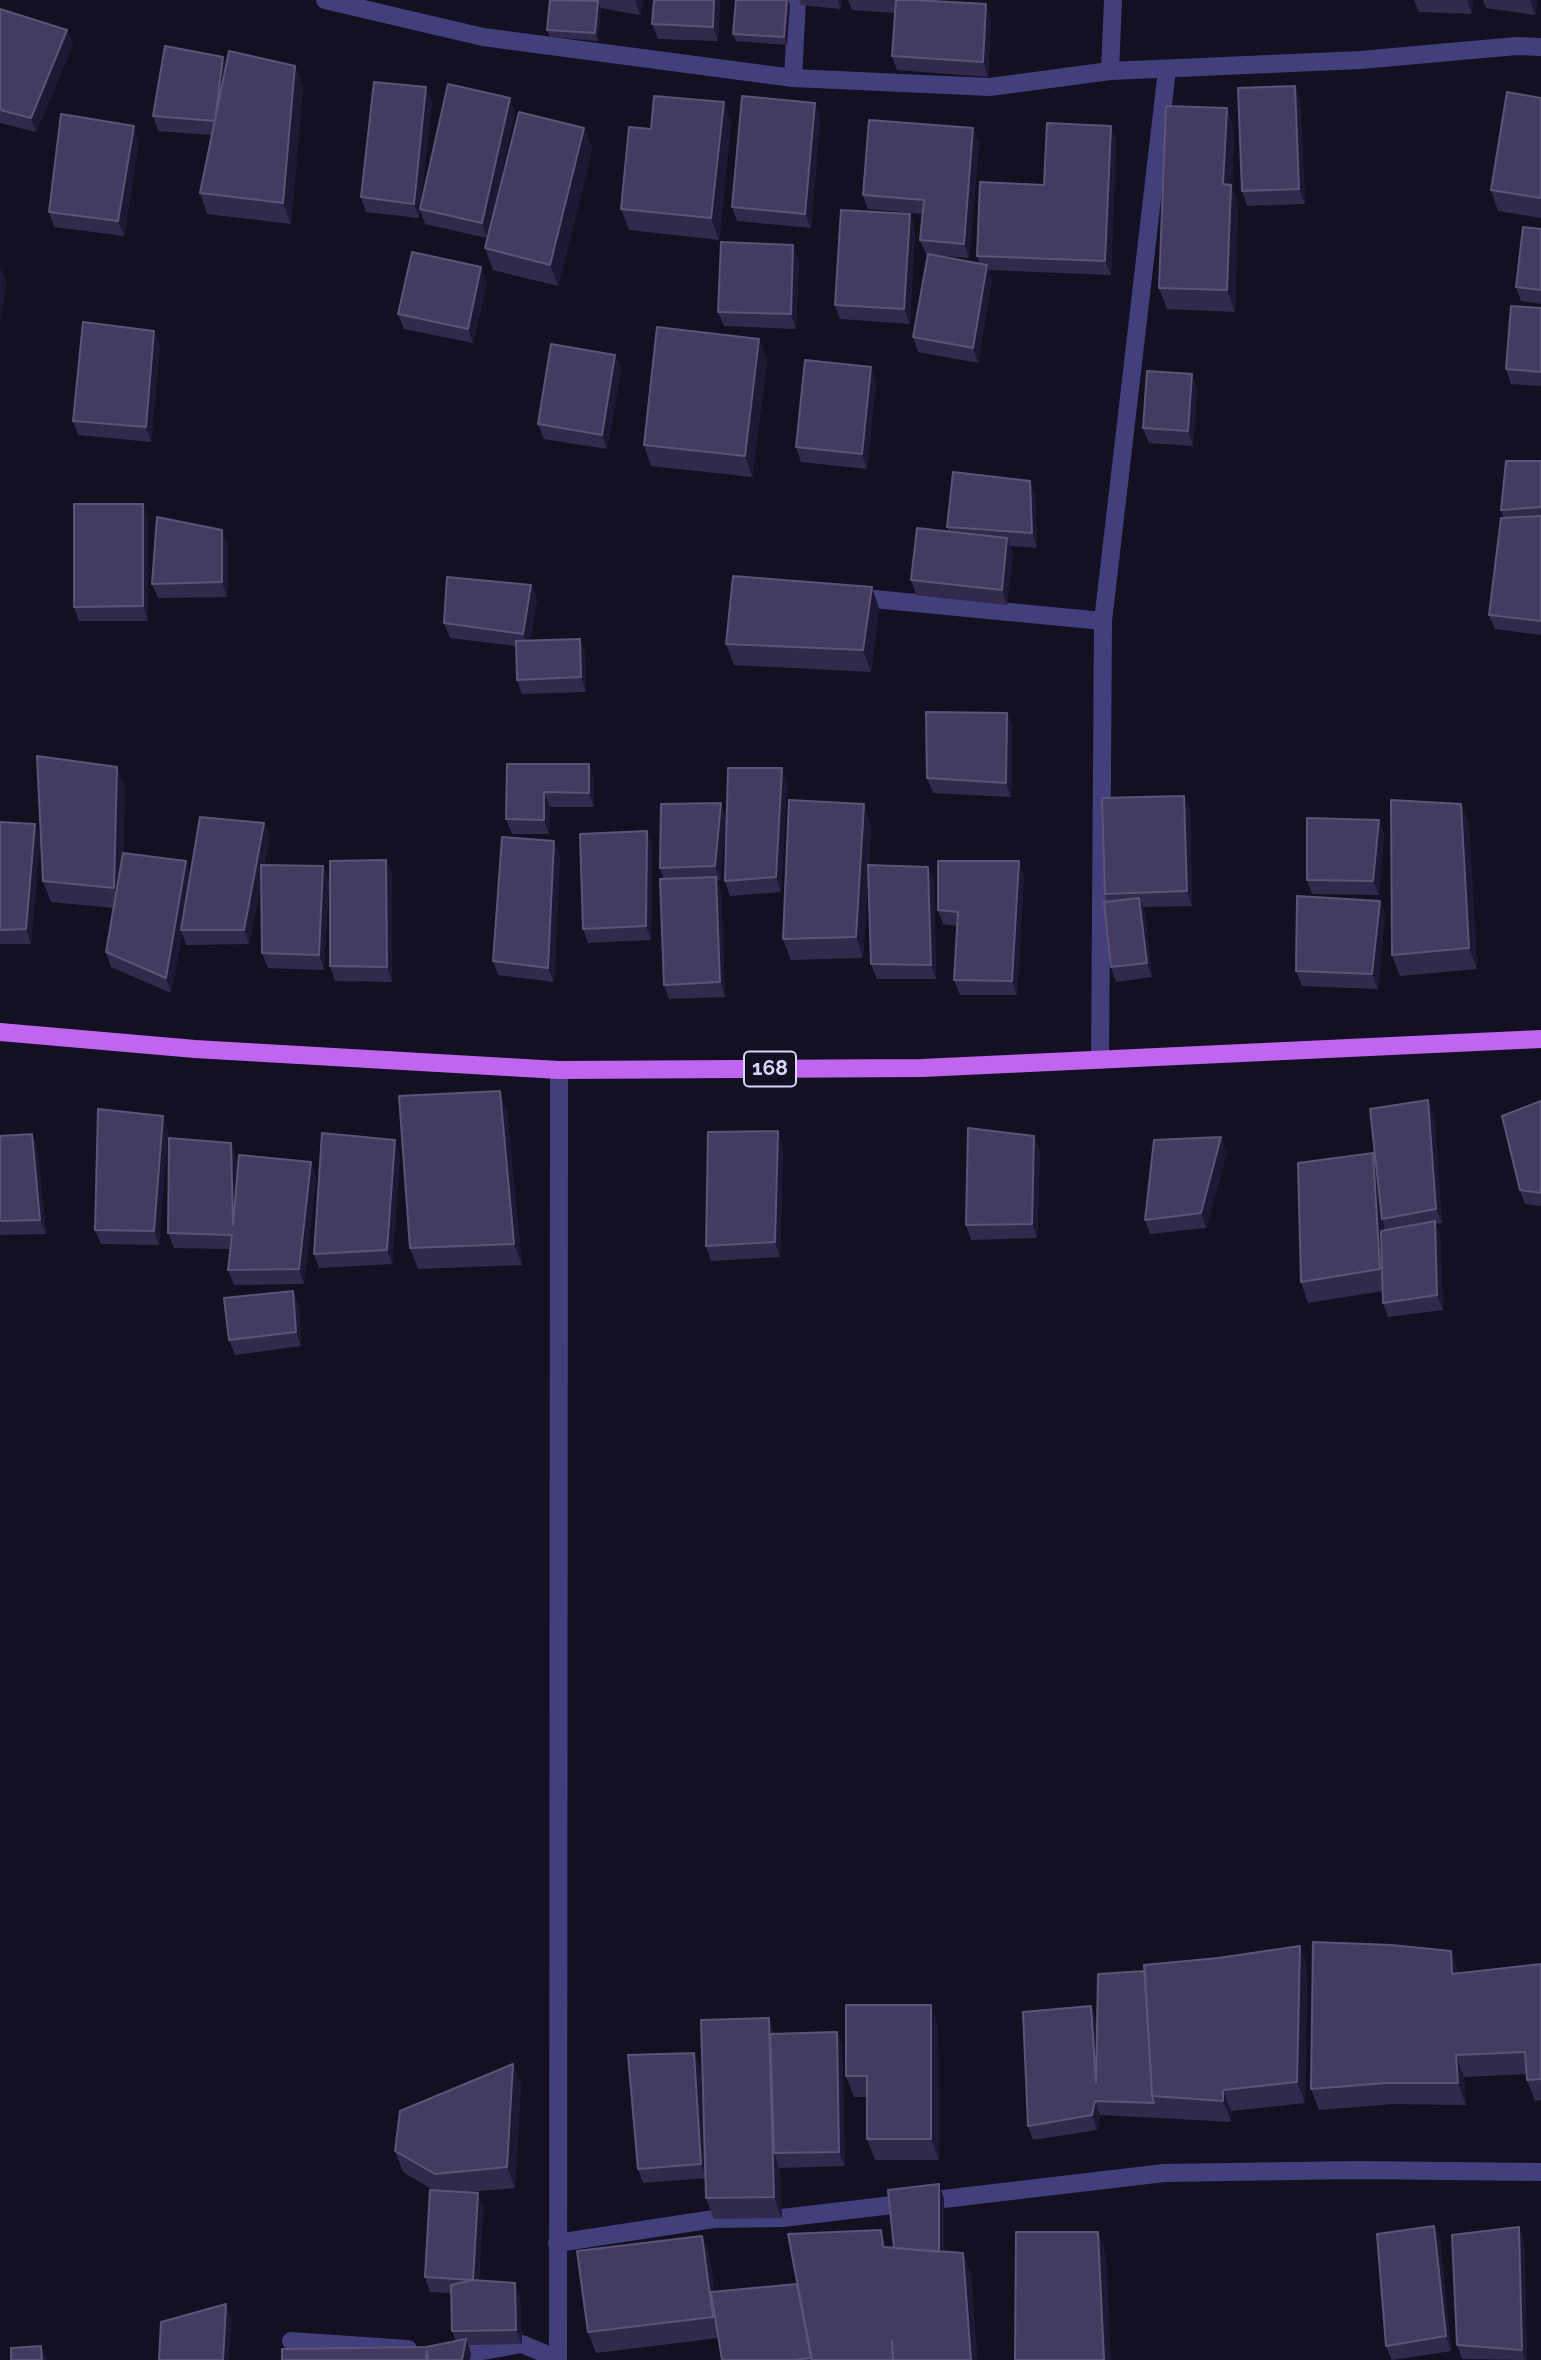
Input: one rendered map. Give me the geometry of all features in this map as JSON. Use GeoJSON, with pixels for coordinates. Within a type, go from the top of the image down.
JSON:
{"type":"FeatureCollection","features":[{"type":"Feature","properties":{"kind":"main road","name":"168"},"geometry":{"type":"LineString","coordinates":[[0,1032],[195,1049],[559,1070],[922,1068],[1541,1039]]}},
{"type":"Feature","properties":{"kind":"street"},"geometry":{"type":"LineString","coordinates":[[325,0],[483,37],[793,78],[990,87],[1110,71],[1360,60],[1517,46],[1541,47]]}},
{"type":"Feature","properties":{"kind":"street"},"geometry":{"type":"LineString","coordinates":[[793,78],[797,0]]}},
{"type":"Feature","properties":{"kind":"street"},"geometry":{"type":"LineString","coordinates":[[1110,71],[1113,0]]}},
{"type":"Feature","properties":{"kind":"street"},"geometry":{"type":"LineString","coordinates":[[1100,1060],[1103,621],[1167,70]]}},
{"type":"Feature","properties":{"kind":"street"},"geometry":{"type":"LineString","coordinates":[[841,595],[1103,621]]}},
{"type":"Feature","properties":{"kind":"street"},"geometry":{"type":"LineString","coordinates":[[290,2341],[471,2353],[522,2344],[558,2360],[559,1070]]}},
{"type":"Feature","properties":{"kind":"street"},"geometry":{"type":"LineString","coordinates":[[556,2243],[714,2219],[782,2218],[1164,2174],[1356,2170],[1541,2172]]}},
{"type":"Feature","properties":{"kind":"building"},"geometry":{"type":"Polygon","coordinates":[[[550,0],[598,1],[595,33],[547,30],[550,0]]]}},
{"type":"Feature","properties":{"kind":"building"},"geometry":{"type":"Polygon","coordinates":[[[654,0],[714,0],[713,27],[652,24],[654,0]]]}},
{"type":"Feature","properties":{"kind":"building"},"geometry":{"type":"Polygon","coordinates":[[[736,0],[787,0],[784,37],[733,34],[736,0]]]}},
{"type":"Feature","properties":{"kind":"building"},"geometry":{"type":"Polygon","coordinates":[[[896,0],[986,4],[983,62],[892,56],[896,0]]]}},
{"type":"Feature","properties":{"kind":"building"},"geometry":{"type":"Polygon","coordinates":[[[0,9],[67,30],[31,118],[0,110],[0,9]]]}},
{"type":"Feature","properties":{"kind":"building"},"geometry":{"type":"Polygon","coordinates":[[[165,46],[223,57],[215,121],[153,116],[165,46]]]}},
{"type":"Feature","properties":{"kind":"building"},"geometry":{"type":"Polygon","coordinates":[[[229,51],[295,66],[283,203],[200,193],[229,51]]]}},
{"type":"Feature","properties":{"kind":"building"},"geometry":{"type":"Polygon","coordinates":[[[374,82],[426,87],[414,204],[361,197],[374,82]]]}},
{"type":"Feature","properties":{"kind":"building"},"geometry":{"type":"Polygon","coordinates":[[[448,84],[510,98],[482,223],[420,209],[448,84]]]}},
{"type":"Feature","properties":{"kind":"building"},"geometry":{"type":"Polygon","coordinates":[[[1295,86],[1299,189],[1242,191],[1238,88],[1295,86]]]}},
{"type":"Feature","properties":{"kind":"building"},"geometry":{"type":"Polygon","coordinates":[[[1507,92],[1541,98],[1541,198],[1491,190],[1507,92]]]}},
{"type":"Feature","properties":{"kind":"building"},"geometry":{"type":"Polygon","coordinates":[[[654,96],[724,102],[711,218],[621,209],[629,127],[651,129],[654,96]]]}},
{"type":"Feature","properties":{"kind":"building"},"geometry":{"type":"Polygon","coordinates":[[[742,96],[815,103],[805,214],[732,207],[742,96]]]}},
{"type":"Feature","properties":{"kind":"building"},"geometry":{"type":"Polygon","coordinates":[[[1166,106],[1227,108],[1223,184],[1231,185],[1227,290],[1159,288],[1166,106]]]}},
{"type":"Feature","properties":{"kind":"building"},"geometry":{"type":"Polygon","coordinates":[[[519,112],[584,128],[550,265],[485,248],[519,112]]]}},
{"type":"Feature","properties":{"kind":"building"},"geometry":{"type":"Polygon","coordinates":[[[61,114],[134,126],[118,221],[49,212],[61,114]]]}},
{"type":"Feature","properties":{"kind":"building"},"geometry":{"type":"Polygon","coordinates":[[[869,120],[973,128],[964,244],[920,240],[924,200],[863,195],[869,120]]]}},
{"type":"Feature","properties":{"kind":"building"},"geometry":{"type":"Polygon","coordinates":[[[1047,123],[1111,126],[1105,261],[977,256],[980,182],[1044,185],[1047,123]]]}},
{"type":"Feature","properties":{"kind":"building"},"geometry":{"type":"Polygon","coordinates":[[[841,210],[910,214],[904,309],[835,305],[841,210]]]}},
{"type":"Feature","properties":{"kind":"building"},"geometry":{"type":"Polygon","coordinates":[[[1523,227],[1541,229],[1541,290],[1516,287],[1523,227]]]}},
{"type":"Feature","properties":{"kind":"building"},"geometry":{"type":"Polygon","coordinates":[[[721,242],[793,245],[791,314],[718,312],[721,242]]]}},
{"type":"Feature","properties":{"kind":"building"},"geometry":{"type":"Polygon","coordinates":[[[412,252],[481,267],[468,329],[398,314],[412,252]]]}},
{"type":"Feature","properties":{"kind":"building"},"geometry":{"type":"Polygon","coordinates":[[[928,254],[987,265],[973,348],[913,337],[928,254]]]}},
{"type":"Feature","properties":{"kind":"building"},"geometry":{"type":"Polygon","coordinates":[[[1511,306],[1541,308],[1541,372],[1506,369],[1511,306]]]}},
{"type":"Feature","properties":{"kind":"building"},"geometry":{"type":"Polygon","coordinates":[[[83,322],[154,331],[146,427],[73,421],[83,322]]]}},
{"type":"Feature","properties":{"kind":"building"},"geometry":{"type":"Polygon","coordinates":[[[657,327],[759,339],[745,456],[644,445],[657,327]]]}},
{"type":"Feature","properties":{"kind":"building"},"geometry":{"type":"Polygon","coordinates":[[[551,344],[615,355],[602,435],[538,424],[551,344]]]}},
{"type":"Feature","properties":{"kind":"building"},"geometry":{"type":"Polygon","coordinates":[[[805,360],[871,367],[862,454],[796,447],[805,360]]]}},
{"type":"Feature","properties":{"kind":"building"},"geometry":{"type":"Polygon","coordinates":[[[1147,371],[1192,374],[1188,431],[1143,428],[1147,371]]]}},
{"type":"Feature","properties":{"kind":"building"},"geometry":{"type":"Polygon","coordinates":[[[1506,461],[1541,461],[1541,507],[1501,510],[1506,461]]]}},
{"type":"Feature","properties":{"kind":"building"},"geometry":{"type":"Polygon","coordinates":[[[953,472],[1030,481],[1032,533],[947,527],[953,472]]]}},
{"type":"Feature","properties":{"kind":"building"},"geometry":{"type":"Polygon","coordinates":[[[74,504],[143,504],[143,606],[74,607],[74,504]]]}},
{"type":"Feature","properties":{"kind":"building"},"geometry":{"type":"Polygon","coordinates":[[[1541,516],[1541,621],[1489,615],[1501,518],[1541,516]]]}},
{"type":"Feature","properties":{"kind":"building"},"geometry":{"type":"Polygon","coordinates":[[[157,517],[222,530],[222,582],[152,584],[157,517]]]}},
{"type":"Feature","properties":{"kind":"building"},"geometry":{"type":"Polygon","coordinates":[[[917,528],[1007,538],[1002,590],[911,580],[917,528]]]}},
{"type":"Feature","properties":{"kind":"building"},"geometry":{"type":"Polygon","coordinates":[[[733,576],[872,587],[863,650],[726,644],[733,576]]]}},
{"type":"Feature","properties":{"kind":"building"},"geometry":{"type":"Polygon","coordinates":[[[447,577],[531,585],[523,634],[444,623],[447,577]]]}},
{"type":"Feature","properties":{"kind":"building"},"geometry":{"type":"Polygon","coordinates":[[[580,639],[581,677],[517,680],[516,641],[580,639]]]}},
{"type":"Feature","properties":{"kind":"building"},"geometry":{"type":"Polygon","coordinates":[[[926,712],[1007,713],[1006,783],[927,778],[926,712]]]}},
{"type":"Feature","properties":{"kind":"building"},"geometry":{"type":"Polygon","coordinates":[[[37,756],[117,767],[114,888],[43,881],[37,756]]]}},
{"type":"Feature","properties":{"kind":"building"},"geometry":{"type":"Polygon","coordinates":[[[507,764],[589,764],[589,793],[544,792],[544,820],[506,819],[507,764]]]}},
{"type":"Feature","properties":{"kind":"building"},"geometry":{"type":"Polygon","coordinates":[[[728,768],[782,768],[776,877],[725,881],[728,768]]]}},
{"type":"Feature","properties":{"kind":"building"},"geometry":{"type":"Polygon","coordinates":[[[1184,796],[1187,891],[1105,894],[1102,798],[1184,796]]]}},
{"type":"Feature","properties":{"kind":"building"},"geometry":{"type":"Polygon","coordinates":[[[789,800],[864,804],[856,937],[783,939],[789,800]]]}},
{"type":"Feature","properties":{"kind":"building"},"geometry":{"type":"Polygon","coordinates":[[[1391,800],[1461,804],[1469,948],[1392,955],[1391,800]]]}},
{"type":"Feature","properties":{"kind":"building"},"geometry":{"type":"Polygon","coordinates":[[[721,803],[715,866],[660,868],[661,804],[721,803]]]}},
{"type":"Feature","properties":{"kind":"building"},"geometry":{"type":"Polygon","coordinates":[[[200,817],[264,823],[244,930],[181,930],[200,817]]]}},
{"type":"Feature","properties":{"kind":"building"},"geometry":{"type":"Polygon","coordinates":[[[1307,818],[1379,820],[1373,881],[1307,880],[1307,818]]]}},
{"type":"Feature","properties":{"kind":"building"},"geometry":{"type":"Polygon","coordinates":[[[0,822],[35,824],[26,929],[0,930],[0,822]]]}},
{"type":"Feature","properties":{"kind":"building"},"geometry":{"type":"Polygon","coordinates":[[[647,831],[646,926],[583,929],[580,834],[647,831]]]}},
{"type":"Feature","properties":{"kind":"building"},"geometry":{"type":"Polygon","coordinates":[[[502,837],[554,841],[548,968],[493,961],[502,837]]]}},
{"type":"Feature","properties":{"kind":"building"},"geometry":{"type":"Polygon","coordinates":[[[123,853],[186,861],[166,978],[106,952],[123,853]]]}},
{"type":"Feature","properties":{"kind":"building"},"geometry":{"type":"Polygon","coordinates":[[[386,860],[387,967],[330,966],[330,861],[386,860]]]}},
{"type":"Feature","properties":{"kind":"building"},"geometry":{"type":"Polygon","coordinates":[[[938,861],[1019,861],[1012,981],[954,980],[958,912],[938,910],[938,861]]]}},
{"type":"Feature","properties":{"kind":"building"},"geometry":{"type":"Polygon","coordinates":[[[261,865],[323,866],[319,955],[262,953],[261,865]]]}},
{"type":"Feature","properties":{"kind":"building"},"geometry":{"type":"Polygon","coordinates":[[[868,865],[928,867],[931,965],[871,964],[868,865]]]}},
{"type":"Feature","properties":{"kind":"building"},"geometry":{"type":"Polygon","coordinates":[[[716,877],[720,982],[664,985],[660,879],[716,877]]]}},
{"type":"Feature","properties":{"kind":"building"},"geometry":{"type":"Polygon","coordinates":[[[1297,896],[1380,901],[1372,974],[1296,971],[1297,896]]]}},
{"type":"Feature","properties":{"kind":"building"},"geometry":{"type":"Polygon","coordinates":[[[1139,898],[1147,963],[1111,967],[1104,902],[1139,898]]]}},
{"type":"Feature","properties":{"kind":"building"},"geometry":{"type":"Polygon","coordinates":[[[500,1091],[514,1244],[410,1248],[399,1096],[500,1091]]]}},
{"type":"Feature","properties":{"kind":"building"},"geometry":{"type":"Polygon","coordinates":[[[1428,1100],[1436,1209],[1382,1219],[1370,1109],[1428,1100]]]}},
{"type":"Feature","properties":{"kind":"building"},"geometry":{"type":"Polygon","coordinates":[[[1541,1101],[1541,1193],[1520,1190],[1502,1116],[1541,1101]]]}},
{"type":"Feature","properties":{"kind":"building"},"geometry":{"type":"Polygon","coordinates":[[[98,1109],[163,1116],[154,1231],[95,1230],[98,1109]]]}},
{"type":"Feature","properties":{"kind":"building"},"geometry":{"type":"Polygon","coordinates":[[[968,1128],[1034,1136],[1032,1224],[966,1225],[968,1128]]]}},
{"type":"Feature","properties":{"kind":"building"},"geometry":{"type":"Polygon","coordinates":[[[778,1131],[775,1242],[706,1246],[708,1132],[778,1131]]]}},
{"type":"Feature","properties":{"kind":"building"},"geometry":{"type":"Polygon","coordinates":[[[322,1133],[395,1140],[387,1250],[314,1254],[322,1133]]]}},
{"type":"Feature","properties":{"kind":"building"},"geometry":{"type":"Polygon","coordinates":[[[32,1134],[40,1220],[0,1221],[0,1136],[32,1134]]]}},
{"type":"Feature","properties":{"kind":"building"},"geometry":{"type":"Polygon","coordinates":[[[1221,1137],[1201,1213],[1145,1220],[1154,1140],[1221,1137]]]}},
{"type":"Feature","properties":{"kind":"building"},"geometry":{"type":"Polygon","coordinates":[[[169,1138],[231,1143],[233,1225],[239,1155],[311,1162],[299,1269],[228,1270],[232,1235],[168,1233],[169,1138]]]}},
{"type":"Feature","properties":{"kind":"building"},"geometry":{"type":"Polygon","coordinates":[[[1373,1153],[1380,1269],[1301,1282],[1298,1163],[1373,1153]]]}},
{"type":"Feature","properties":{"kind":"building"},"geometry":{"type":"Polygon","coordinates":[[[1435,1221],[1437,1295],[1383,1303],[1381,1231],[1435,1221]]]}},
{"type":"Feature","properties":{"kind":"building"},"geometry":{"type":"Polygon","coordinates":[[[293,1291],[296,1332],[229,1340],[224,1298],[293,1291]]]}},
{"type":"Feature","properties":{"kind":"building"},"geometry":{"type":"Polygon","coordinates":[[[1313,1942],[1451,1951],[1452,1974],[1541,1964],[1541,2079],[1527,2080],[1525,2052],[1456,2055],[1458,2083],[1386,2083],[1311,2089],[1313,1942]]]}},
{"type":"Feature","properties":{"kind":"building"},"geometry":{"type":"Polygon","coordinates":[[[1300,1946],[1297,2082],[1223,2090],[1223,2101],[1152,2096],[1144,1965],[1300,1946]]]}},
{"type":"Feature","properties":{"kind":"building"},"geometry":{"type":"Polygon","coordinates":[[[1145,1971],[1154,2103],[1095,2101],[1092,2115],[1028,2126],[1023,2012],[1091,2006],[1096,2083],[1098,1974],[1145,1971]]]}},
{"type":"Feature","properties":{"kind":"building"},"geometry":{"type":"Polygon","coordinates":[[[846,2005],[931,2005],[931,2139],[867,2139],[867,2076],[846,2076],[846,2005]]]}},
{"type":"Feature","properties":{"kind":"building"},"geometry":{"type":"Polygon","coordinates":[[[769,2018],[774,2197],[706,2198],[701,2020],[769,2018]]]}},
{"type":"Feature","properties":{"kind":"building"},"geometry":{"type":"Polygon","coordinates":[[[837,2032],[839,2152],[774,2153],[770,2034],[837,2032]]]}},
{"type":"Feature","properties":{"kind":"building"},"geometry":{"type":"Polygon","coordinates":[[[694,2053],[701,2164],[638,2169],[628,2055],[694,2053]]]}},
{"type":"Feature","properties":{"kind":"building"},"geometry":{"type":"Polygon","coordinates":[[[513,2064],[507,2167],[435,2174],[395,2151],[400,2111],[513,2064]]]}},
{"type":"Feature","properties":{"kind":"building"},"geometry":{"type":"Polygon","coordinates":[[[939,2184],[939,2252],[894,2248],[888,2190],[939,2184]]]}},
{"type":"Feature","properties":{"kind":"building"},"geometry":{"type":"Polygon","coordinates":[[[430,2190],[478,2193],[473,2280],[425,2277],[430,2190]]]}},
{"type":"Feature","properties":{"kind":"building"},"geometry":{"type":"Polygon","coordinates":[[[1434,2226],[1446,2336],[1386,2346],[1377,2234],[1434,2226]]]}},
{"type":"Feature","properties":{"kind":"building"},"geometry":{"type":"Polygon","coordinates":[[[1519,2227],[1522,2350],[1457,2345],[1452,2235],[1519,2227]]]}},
{"type":"Feature","properties":{"kind":"building"},"geometry":{"type":"Polygon","coordinates":[[[881,2230],[883,2247],[963,2253],[971,2360],[812,2360],[788,2234],[881,2230]]]}},
{"type":"Feature","properties":{"kind":"building"},"geometry":{"type":"Polygon","coordinates":[[[1016,2232],[1098,2232],[1104,2360],[1015,2360],[1016,2232]]]}},
{"type":"Feature","properties":{"kind":"building"},"geometry":{"type":"Polygon","coordinates":[[[702,2236],[713,2317],[588,2332],[577,2251],[702,2236]]]}},
{"type":"Feature","properties":{"kind":"building"},"geometry":{"type":"Polygon","coordinates":[[[473,2280],[515,2283],[516,2330],[452,2331],[451,2285],[473,2280]]]}},
{"type":"Feature","properties":{"kind":"building"},"geometry":{"type":"Polygon","coordinates":[[[797,2284],[811,2358],[722,2360],[711,2292],[797,2284]]]}},
{"type":"Feature","properties":{"kind":"building"},"geometry":{"type":"Polygon","coordinates":[[[226,2304],[223,2360],[159,2360],[161,2322],[226,2304]]]}},
{"type":"Feature","properties":{"kind":"building"},"geometry":{"type":"Polygon","coordinates":[[[466,2339],[462,2360],[428,2360],[427,2351],[426,2360],[282,2360],[282,2349],[426,2347],[466,2339]]]}},
{"type":"Feature","properties":{"kind":"building"},"geometry":{"type":"Polygon","coordinates":[[[41,2346],[42,2360],[11,2360],[11,2348],[41,2346]]]}}]}
